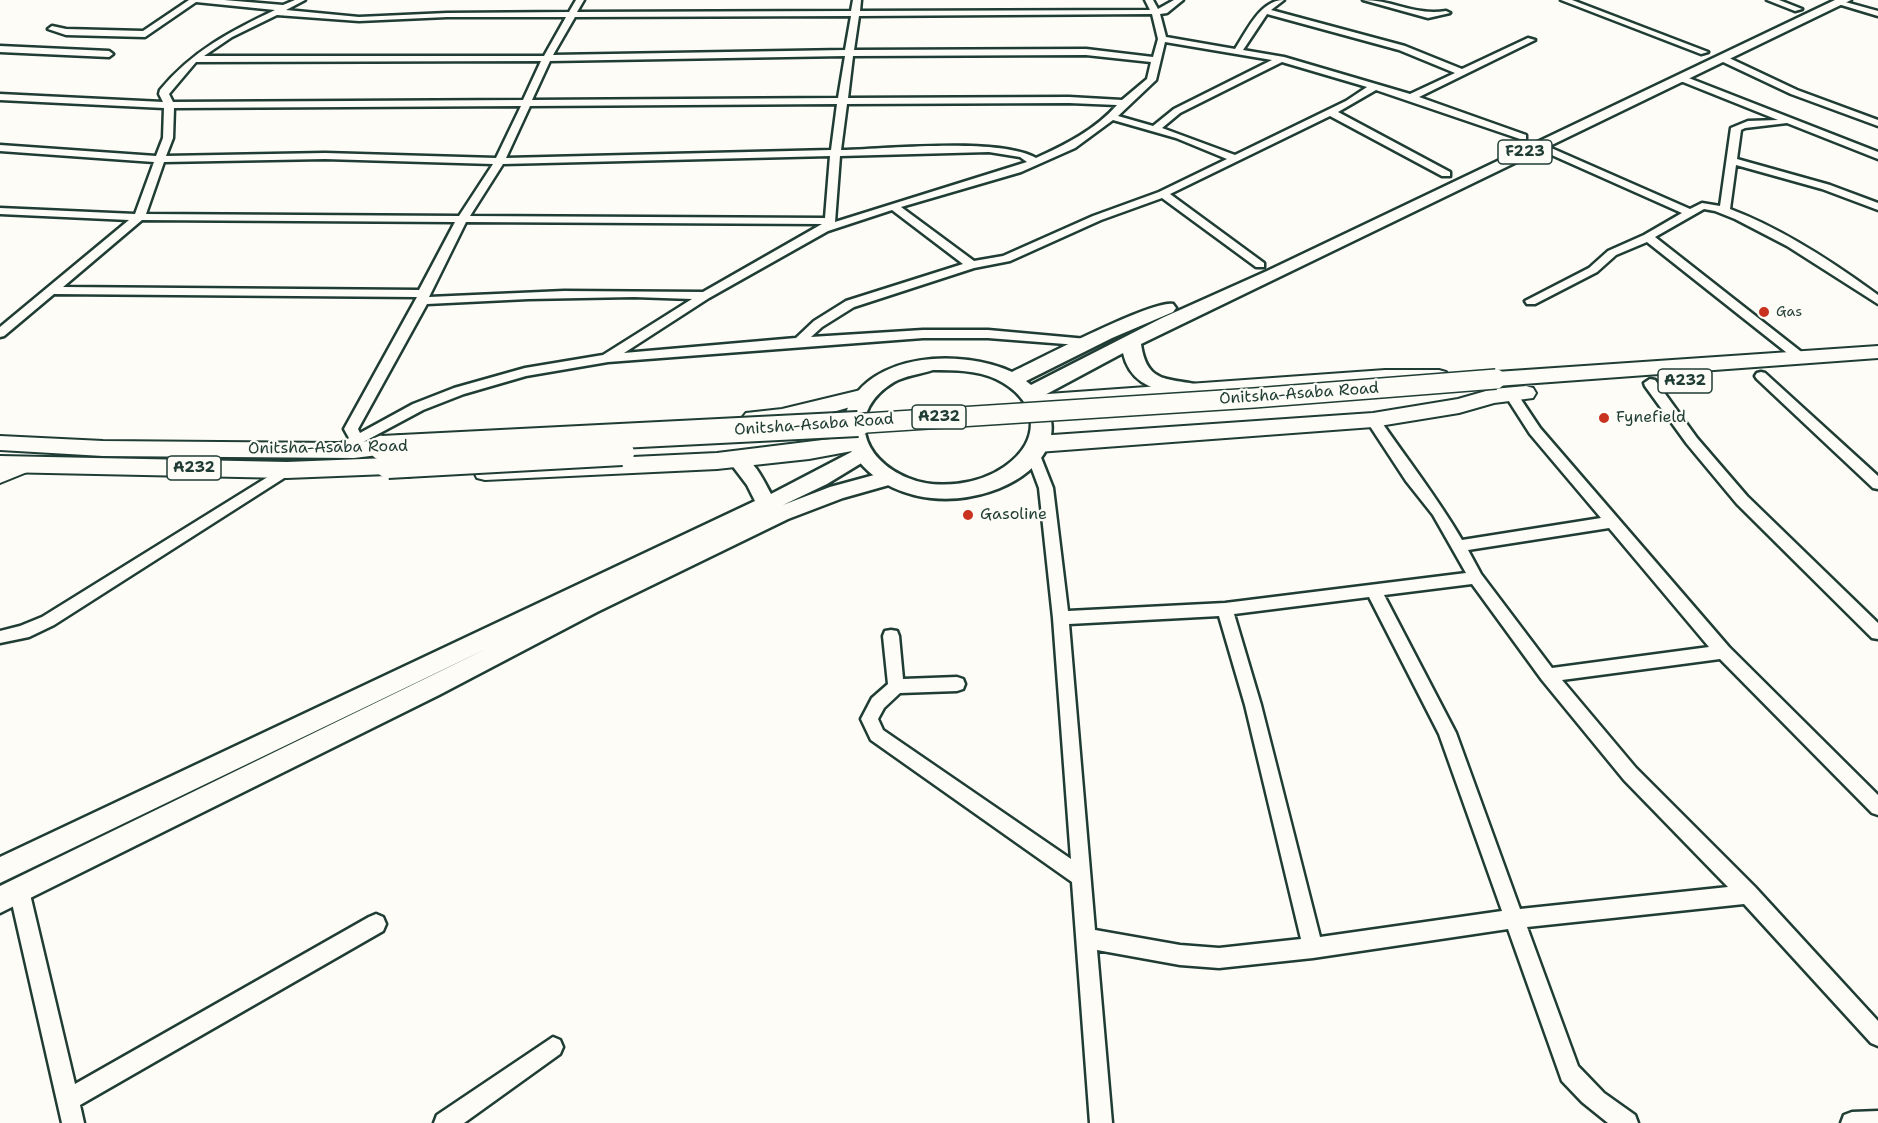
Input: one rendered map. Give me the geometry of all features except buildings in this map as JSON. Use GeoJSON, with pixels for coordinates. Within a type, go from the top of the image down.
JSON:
{"type":"FeatureCollection","features":[{"type":"Feature","properties":{"kind":"highway","name":"A232"},"geometry":{"type":"LineString","coordinates":[[1500,390],[1664,366],[1878,352]]}},
{"type":"Feature","properties":{"kind":"highway"},"geometry":{"type":"LineString","coordinates":[[1664,366],[1682,381]]}},
{"type":"Feature","properties":{"kind":"highway","name":"A232"},"geometry":{"type":"LineString","coordinates":[[0,464],[287,470],[385,457],[690,449],[1500,390],[1878,369]]}},
{"type":"Feature","properties":{"kind":"highway"},"geometry":{"type":"LineString","coordinates":[[1031,399],[1386,377],[1500,390]]}},
{"type":"Feature","properties":{"kind":"highway"},"geometry":{"type":"LineString","coordinates":[[1036,449],[1373,420],[1459,406],[1500,390]]}},
{"type":"Feature","properties":{"kind":"highway"},"geometry":{"type":"LineString","coordinates":[[385,457],[403,441],[466,434],[782,416],[865,396]]}},
{"type":"Feature","properties":{"kind":"highway","name":"Onitsha-Asaba Road"},"geometry":{"type":"LineString","coordinates":[[0,443],[137,450],[348,445],[385,457]]}},
{"type":"Feature","properties":{"kind":"highway"},"geometry":{"type":"LineString","coordinates":[[385,457],[466,473],[738,460],[858,449]]}},
{"type":"Feature","properties":{"kind":"main road"},"geometry":{"type":"LineString","coordinates":[[1594,104],[1816,0]]}},
{"type":"Feature","properties":{"kind":"main road","name":"F223"},"geometry":{"type":"LineString","coordinates":[[1011,380],[1087,343],[1200,301],[1532,138],[1681,78],[1843,1]]}},
{"type":"Feature","properties":{"kind":"main road","name":"F223"},"geometry":{"type":"LineString","coordinates":[[1504,146],[1532,138]]}},
{"type":"Feature","properties":{"kind":"main road"},"geometry":{"type":"LineString","coordinates":[[1426,184],[1451,172]]}},
{"type":"Feature","properties":{"kind":"main road","name":"F223"},"geometry":{"type":"LineString","coordinates":[[1031,399],[1260,265],[1374,210]]}},
{"type":"Feature","properties":{"kind":"main road"},"geometry":{"type":"LineString","coordinates":[[1131,341],[1132,360],[1136,369],[1150,380],[1196,390]]}},
{"type":"Feature","properties":{"kind":"main road"},"geometry":{"type":"LineString","coordinates":[[932,364],[974,366],[1011,380],[1031,399],[1041,424],[1036,449],[1026,463],[1005,478],[970,489],[931,491],[889,478],[872,467],[858,449],[852,424],[854,414],[865,396],[894,375],[932,364]]}},
{"type":"Feature","properties":{"kind":"main road"},"geometry":{"type":"LineString","coordinates":[[0,870],[820,479],[858,449]]}},
{"type":"Feature","properties":{"kind":"main road"},"geometry":{"type":"LineString","coordinates":[[738,460],[755,482],[766,504]]}},
{"type":"Feature","properties":{"kind":"main road"},"geometry":{"type":"LineString","coordinates":[[10,895],[431,688],[589,606],[781,514],[837,492],[889,478]]}},
{"type":"Feature","properties":{"kind":"street"},"geometry":{"type":"LineString","coordinates":[[52,28],[66,32],[145,34],[196,0],[263,4],[279,10],[359,19],[447,15],[1154,12],[1164,11],[1179,0]]}},
{"type":"Feature","properties":{"kind":"street"},"geometry":{"type":"LineString","coordinates":[[0,333],[139,217],[168,138],[169,104],[164,94],[165,90],[194,59],[229,35],[301,0]]}},
{"type":"Feature","properties":{"kind":"street"},"geometry":{"type":"LineString","coordinates":[[348,445],[351,429],[423,298],[463,219],[500,161],[547,58],[580,0]]}},
{"type":"Feature","properties":{"kind":"street"},"geometry":{"type":"LineString","coordinates":[[827,225],[857,0]]}},
{"type":"Feature","properties":{"kind":"street"},"geometry":{"type":"LineString","coordinates":[[607,358],[705,296],[827,225],[1017,170],[1072,146],[1112,117],[1124,103],[1148,84],[1154,75],[1162,39],[1159,20],[1149,0]]}},
{"type":"Feature","properties":{"kind":"street"},"geometry":{"type":"LineString","coordinates":[[1238,51],[1265,11],[1280,0]]}},
{"type":"Feature","properties":{"kind":"street"},"geometry":{"type":"LineString","coordinates":[[1367,0],[1428,16],[1446,13]]}},
{"type":"Feature","properties":{"kind":"street"},"geometry":{"type":"LineString","coordinates":[[1565,0],[1704,52]]}},
{"type":"Feature","properties":{"kind":"street"},"geometry":{"type":"LineString","coordinates":[[1771,0],[1798,9]]}},
{"type":"Feature","properties":{"kind":"street"},"geometry":{"type":"LineString","coordinates":[[1843,1],[1878,14]]}},
{"type":"Feature","properties":{"kind":"street"},"geometry":{"type":"LineString","coordinates":[[1265,11],[1401,48],[1464,73]]}},
{"type":"Feature","properties":{"kind":"street"},"geometry":{"type":"LineString","coordinates":[[1162,39],[1281,59],[1411,97],[1532,138],[1691,213]]}},
{"type":"Feature","properties":{"kind":"street"},"geometry":{"type":"LineString","coordinates":[[1411,97],[1531,40]]}},
{"type":"Feature","properties":{"kind":"street"},"geometry":{"type":"LineString","coordinates":[[0,49],[109,54]]}},
{"type":"Feature","properties":{"kind":"street"},"geometry":{"type":"LineString","coordinates":[[194,59],[1096,52],[1158,60]]}},
{"type":"Feature","properties":{"kind":"street"},"geometry":{"type":"LineString","coordinates":[[1155,129],[1177,111],[1281,59]]}},
{"type":"Feature","properties":{"kind":"street"},"geometry":{"type":"LineString","coordinates":[[1724,59],[1794,92],[1878,123]]}},
{"type":"Feature","properties":{"kind":"street"},"geometry":{"type":"LineString","coordinates":[[1681,78],[1878,156]]}},
{"type":"Feature","properties":{"kind":"street"},"geometry":{"type":"LineString","coordinates":[[799,342],[818,324],[850,304],[972,265],[1006,258],[1097,218],[1163,194],[1330,112],[1375,86]]}},
{"type":"Feature","properties":{"kind":"street"},"geometry":{"type":"LineString","coordinates":[[0,98],[169,104],[1069,100],[1124,103]]}},
{"type":"Feature","properties":{"kind":"street"},"geometry":{"type":"LineString","coordinates":[[1330,112],[1451,172]]}},
{"type":"Feature","properties":{"kind":"street"},"geometry":{"type":"LineString","coordinates":[[1112,117],[1155,129],[1233,158]]}},
{"type":"Feature","properties":{"kind":"street"},"geometry":{"type":"LineString","coordinates":[[1725,210],[1736,128],[1742,125],[1773,124],[1788,120]]}},
{"type":"Feature","properties":{"kind":"street"},"geometry":{"type":"LineString","coordinates":[[0,148],[159,159],[325,156],[500,161],[989,149],[1023,155],[1035,162]]}},
{"type":"Feature","properties":{"kind":"street"},"geometry":{"type":"LineString","coordinates":[[1731,160],[1826,187],[1878,207]]}},
{"type":"Feature","properties":{"kind":"street"},"geometry":{"type":"LineString","coordinates":[[1163,194],[1260,265]]}},
{"type":"Feature","properties":{"kind":"street"},"geometry":{"type":"LineString","coordinates":[[893,206],[972,265]]}},
{"type":"Feature","properties":{"kind":"street"},"geometry":{"type":"LineString","coordinates":[[1531,301],[1593,270],[1612,254],[1708,206],[1725,210],[1834,269],[1878,300]]}},
{"type":"Feature","properties":{"kind":"street"},"geometry":{"type":"LineString","coordinates":[[0,220],[6,211],[139,217],[827,225]]}},
{"type":"Feature","properties":{"kind":"street"},"geometry":{"type":"LineString","coordinates":[[1648,237],[1800,357]]}},
{"type":"Feature","properties":{"kind":"street"},"geometry":{"type":"LineString","coordinates":[[50,290],[423,298],[634,292],[705,296]]}},
{"type":"Feature","properties":{"kind":"street"},"geometry":{"type":"LineString","coordinates":[[348,445],[418,407],[485,382],[525,372],[607,358],[923,334],[988,334],[1087,343]]}},
{"type":"Feature","properties":{"kind":"street"},"geometry":{"type":"LineString","coordinates":[[1761,376],[1878,484]]}},
{"type":"Feature","properties":{"kind":"street"},"geometry":{"type":"LineString","coordinates":[[1650,383],[1692,441],[1742,500],[1878,633]]}},
{"type":"Feature","properties":{"kind":"street"},"geometry":{"type":"LineString","coordinates":[[1500,390],[1722,652],[1874,798]]}},
{"type":"Feature","properties":{"kind":"street"},"geometry":{"type":"LineString","coordinates":[[1373,420],[1411,477],[1438,511],[1460,546],[1476,578],[1548,675],[1630,774],[1748,894],[1878,1036]]}},
{"type":"Feature","properties":{"kind":"street"},"geometry":{"type":"LineString","coordinates":[[1036,449],[1046,488],[1061,618],[1101,1123]]}},
{"type":"Feature","properties":{"kind":"street"},"geometry":{"type":"LineString","coordinates":[[0,477],[31,464]]}},
{"type":"Feature","properties":{"kind":"street"},"geometry":{"type":"LineString","coordinates":[[0,638],[23,632],[48,621],[287,470]]}},
{"type":"Feature","properties":{"kind":"street"},"geometry":{"type":"LineString","coordinates":[[1460,546],[1611,522]]}},
{"type":"Feature","properties":{"kind":"street"},"geometry":{"type":"LineString","coordinates":[[1061,618],[1225,609],[1476,578]]}},
{"type":"Feature","properties":{"kind":"street"},"geometry":{"type":"LineString","coordinates":[[1374,591],[1448,733],[1570,1074],[1585,1092],[1627,1123]]}},
{"type":"Feature","properties":{"kind":"street"},"geometry":{"type":"LineString","coordinates":[[1225,609],[1253,705],[1313,948]]}},
{"type":"Feature","properties":{"kind":"street"},"geometry":{"type":"LineString","coordinates":[[891,636],[896,686]]}},
{"type":"Feature","properties":{"kind":"street"},"geometry":{"type":"LineString","coordinates":[[1548,675],[1722,652]]}},
{"type":"Feature","properties":{"kind":"street"},"geometry":{"type":"LineString","coordinates":[[957,684],[896,686],[878,703],[869,719],[877,735],[1081,877]]}},
{"type":"Feature","properties":{"kind":"street"},"geometry":{"type":"LineString","coordinates":[[1087,938],[1180,956],[1220,958],[1313,948],[1513,919],[1748,894]]}},
{"type":"Feature","properties":{"kind":"street"},"geometry":{"type":"LineString","coordinates":[[10,895],[73,1123]]}},
{"type":"Feature","properties":{"kind":"street"},"geometry":{"type":"LineString","coordinates":[[68,1100],[376,924]]}},
{"type":"Feature","properties":{"kind":"street"},"geometry":{"type":"LineString","coordinates":[[445,1123],[553,1047]]}},
{"type":"Feature","properties":{"kind":"street"},"geometry":{"type":"LineString","coordinates":[[1852,1123],[1878,1122]]}},
{"type":"Feature","properties":{"kind":"place","name":"Gas"},"geometry":{"type":"Point","coordinates":[1764,312]}},
{"type":"Feature","properties":{"kind":"place","name":"Fynefield"},"geometry":{"type":"Point","coordinates":[1604,418]}},
{"type":"Feature","properties":{"kind":"place","name":"Gasoline"},"geometry":{"type":"Point","coordinates":[968,515]}}]}
